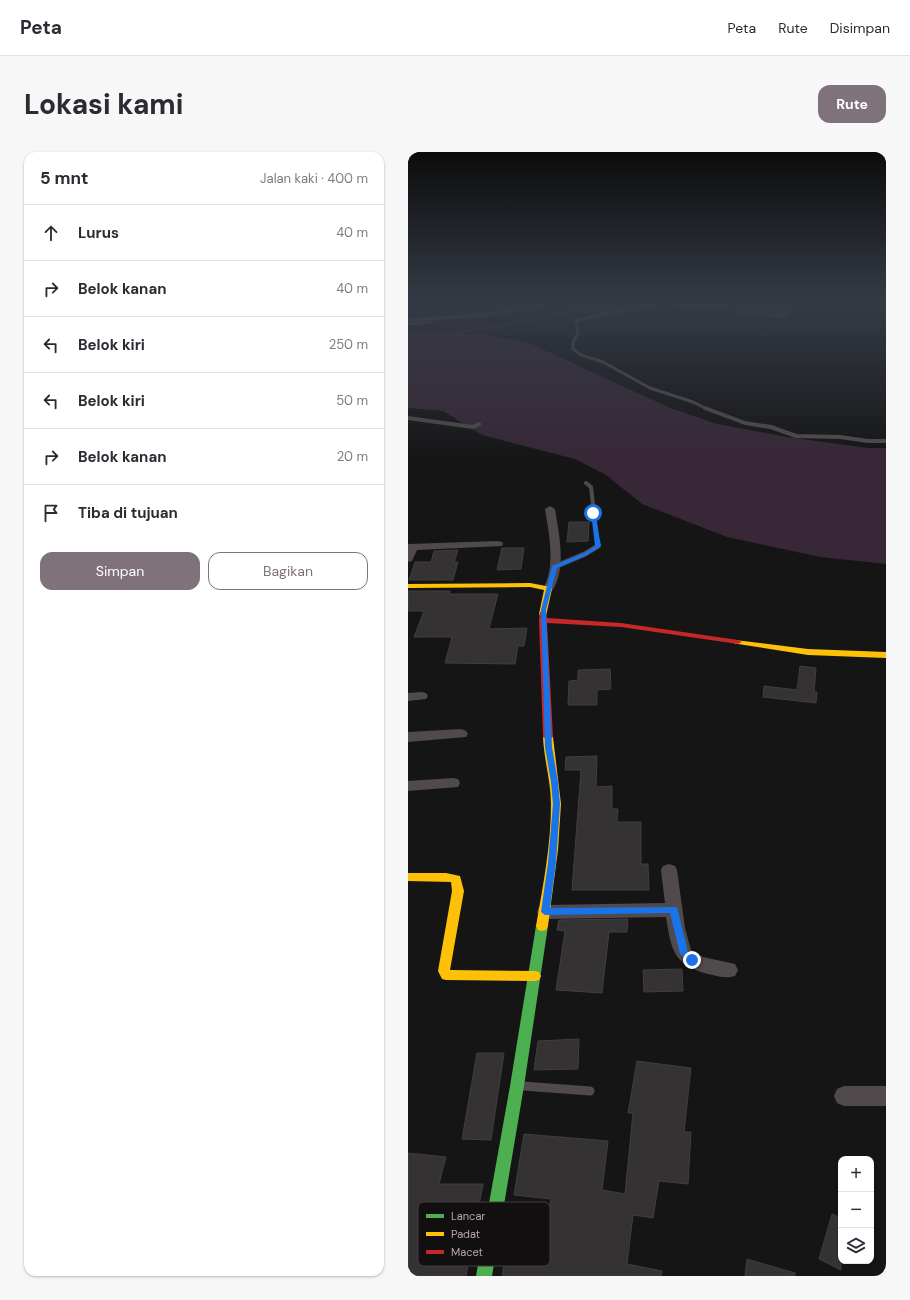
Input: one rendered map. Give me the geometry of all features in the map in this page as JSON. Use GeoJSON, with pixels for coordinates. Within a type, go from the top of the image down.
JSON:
{"type":"FeatureCollection","features":[{"type":"Feature","properties":{"kind":"street"},"geometry":{"type":"LineString","coordinates":[[497,1202],[535,976],[552,863],[556,804],[555,782],[548,747],[548,708],[543,620],[548,589],[554,567],[556,547],[550,509]]}},
{"type":"Feature","properties":{"kind":"street"},"geometry":{"type":"LineString","coordinates":[[408,559],[410,547],[498,544]]}},
{"type":"Feature","properties":{"kind":"street"},"geometry":{"type":"LineString","coordinates":[[408,586],[530,585],[548,589]]}},
{"type":"Feature","properties":{"kind":"street"},"geometry":{"type":"LineString","coordinates":[[543,620],[621,625],[808,652],[886,655]]}},
{"type":"Feature","properties":{"kind":"street"},"geometry":{"type":"LineString","coordinates":[[408,697],[422,696]]}},
{"type":"Feature","properties":{"kind":"street"},"geometry":{"type":"LineString","coordinates":[[408,737],[461,734]]}},
{"type":"Feature","properties":{"kind":"street"},"geometry":{"type":"LineString","coordinates":[[408,786],[453,783]]}},
{"type":"Feature","properties":{"kind":"street"},"geometry":{"type":"LineString","coordinates":[[669,870],[674,910],[684,954],[692,960],[708,966],[729,970]]}},
{"type":"Feature","properties":{"kind":"street"},"geometry":{"type":"LineString","coordinates":[[408,877],[446,877],[456,880],[458,891],[444,971],[446,975],[535,976]]}},
{"type":"Feature","properties":{"kind":"street"},"geometry":{"type":"LineString","coordinates":[[545,912],[674,910]]}},
{"type":"Feature","properties":{"kind":"street"},"geometry":{"type":"LineString","coordinates":[[844,1096],[886,1096]]}},
{"type":"Feature","properties":{"kind":"street"},"geometry":{"type":"LineString","coordinates":[[484,1276],[486,1266]]}},
{"type":"Feature","properties":{"kind":"lane"},"geometry":{"type":"LineString","coordinates":[[586,356],[603,362],[650,388],[693,402],[712,412],[745,423],[771,427],[796,436],[840,437],[868,441],[886,441]]}},
{"type":"Feature","properties":{"kind":"lane"},"geometry":{"type":"LineString","coordinates":[[408,418],[473,427],[479,424]]}},
{"type":"Feature","properties":{"kind":"lane"},"geometry":{"type":"LineString","coordinates":[[554,567],[585,554],[598,546],[591,487],[586,484]]}},
{"type":"Feature","properties":{"kind":"lane"},"geometry":{"type":"LineString","coordinates":[[517,1086],[590,1090]]}},
{"type":"Feature","properties":{"kind":"shaded area"},"geometry":{"type":"Polygon","coordinates":[[[408,356],[558,356],[668,407],[717,424],[787,437],[868,448],[886,448],[886,564],[820,557],[727,537],[642,504],[606,475],[575,459],[482,435],[443,411],[408,408],[408,356]]]}},
{"type":"Feature","properties":{"kind":"building"},"geometry":{"type":"Polygon","coordinates":[[[569,522],[589,522],[588,541],[567,542],[569,522]]]}},
{"type":"Feature","properties":{"kind":"building"},"geometry":{"type":"Polygon","coordinates":[[[502,548],[524,548],[521,569],[497,570],[502,548]]]}},
{"type":"Feature","properties":{"kind":"building"},"geometry":{"type":"Polygon","coordinates":[[[458,550],[454,562],[458,562],[453,580],[409,580],[415,562],[431,562],[434,551],[458,550]]]}},
{"type":"Feature","properties":{"kind":"building"},"geometry":{"type":"Polygon","coordinates":[[[408,591],[450,591],[449,594],[498,594],[489,629],[527,628],[524,646],[518,646],[515,664],[445,663],[452,637],[414,637],[424,611],[408,611],[408,591]]]}},
{"type":"Feature","properties":{"kind":"building"},"geometry":{"type":"Polygon","coordinates":[[[800,666],[816,668],[814,692],[817,692],[816,703],[763,697],[764,686],[797,690],[800,666]]]}},
{"type":"Feature","properties":{"kind":"building"},"geometry":{"type":"Polygon","coordinates":[[[610,669],[611,689],[597,690],[597,705],[568,705],[569,681],[578,680],[578,670],[610,669]]]}},
{"type":"Feature","properties":{"kind":"building"},"geometry":{"type":"Polygon","coordinates":[[[597,756],[596,787],[612,786],[612,809],[618,809],[617,822],[641,822],[641,864],[648,864],[649,890],[572,890],[581,770],[565,770],[566,757],[597,756]]]}},
{"type":"Feature","properties":{"kind":"building"},"geometry":{"type":"Polygon","coordinates":[[[628,919],[627,932],[609,932],[602,993],[556,990],[565,931],[557,930],[559,920],[628,919]]]}},
{"type":"Feature","properties":{"kind":"building"},"geometry":{"type":"Polygon","coordinates":[[[682,969],[683,991],[644,992],[643,970],[682,969]]]}},
{"type":"Feature","properties":{"kind":"building"},"geometry":{"type":"Polygon","coordinates":[[[579,1039],[578,1069],[534,1070],[538,1041],[579,1039]]]}},
{"type":"Feature","properties":{"kind":"building"},"geometry":{"type":"Polygon","coordinates":[[[477,1053],[504,1053],[491,1140],[462,1139],[477,1053]]]}},
{"type":"Feature","properties":{"kind":"building"},"geometry":{"type":"Polygon","coordinates":[[[637,1061],[691,1068],[684,1132],[691,1132],[688,1184],[659,1181],[653,1218],[633,1215],[627,1264],[662,1271],[661,1276],[502,1276],[504,1266],[550,1266],[551,1199],[514,1195],[524,1134],[608,1141],[602,1190],[625,1194],[633,1113],[628,1113],[637,1061]]]}},
{"type":"Feature","properties":{"kind":"building"},"geometry":{"type":"Polygon","coordinates":[[[408,1153],[446,1157],[439,1184],[483,1184],[480,1202],[418,1202],[418,1266],[468,1266],[466,1276],[408,1276],[408,1153]]]}},
{"type":"Feature","properties":{"kind":"building"},"geometry":{"type":"Polygon","coordinates":[[[832,1214],[838,1217],[838,1264],[841,1264],[841,1270],[819,1259],[832,1214]]]}},
{"type":"Feature","properties":{"kind":"building"},"geometry":{"type":"Polygon","coordinates":[[[747,1259],[795,1273],[795,1276],[745,1276],[747,1259]]]}},
{"type":"Feature","properties":{"kind":"traffic: fast"},"geometry":{"type":"LineString","coordinates":[[497,1202],[542,926]]}},
{"type":"Feature","properties":{"kind":"traffic: fast"},"geometry":{"type":"LineString","coordinates":[[484,1276],[486,1266]]}},
{"type":"Feature","properties":{"kind":"traffic: slow"},"geometry":{"type":"LineString","coordinates":[[408,586],[530,585],[548,589],[543,614]]}},
{"type":"Feature","properties":{"kind":"traffic: slow"},"geometry":{"type":"LineString","coordinates":[[738,642],[808,652],[886,655]]}},
{"type":"Feature","properties":{"kind":"traffic: slow"},"geometry":{"type":"LineString","coordinates":[[542,926],[553,850],[556,804],[548,737]]}},
{"type":"Feature","properties":{"kind":"traffic: slow"},"geometry":{"type":"LineString","coordinates":[[408,877],[446,877],[456,879],[458,891],[444,971],[446,975],[535,976]]}},
{"type":"Feature","properties":{"kind":"traffic: jam"},"geometry":{"type":"LineString","coordinates":[[543,614],[548,737]]}},
{"type":"Feature","properties":{"kind":"traffic: jam"},"geometry":{"type":"LineString","coordinates":[[543,620],[621,625],[738,642]]}},
{"type":"Feature","properties":{"kind":"route"},"geometry":{"type":"LineString","coordinates":[[593,513],[598,546],[585,554],[572,558],[554,567],[552,582],[548,589],[544,610],[543,629],[548,708],[548,747],[555,782],[556,804],[552,863],[545,912],[674,910],[680,942],[684,954],[692,960]]}}]}
